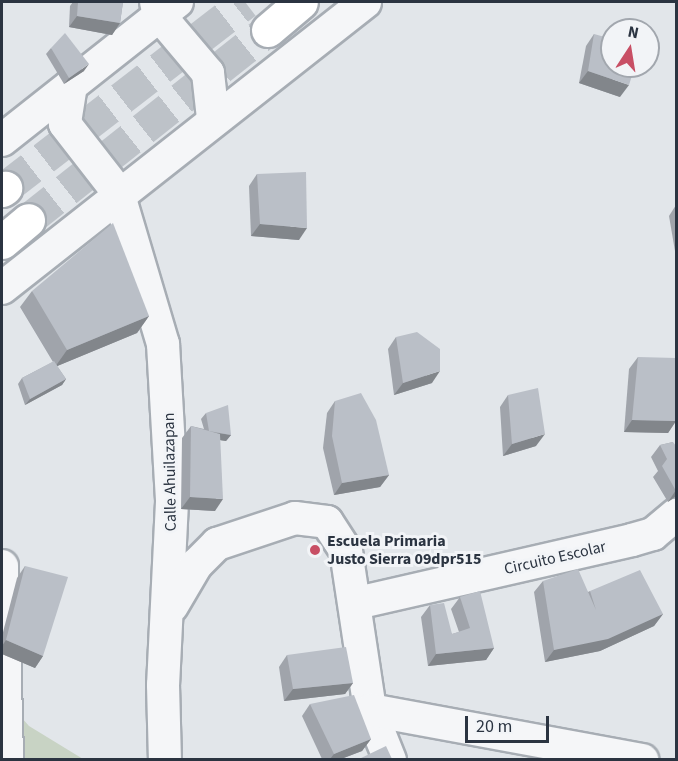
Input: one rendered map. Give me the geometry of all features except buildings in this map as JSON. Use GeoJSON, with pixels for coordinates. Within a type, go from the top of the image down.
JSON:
{"type":"FeatureCollection","features":[{"type":"Feature","properties":{"kind":"main road"},"geometry":{"type":"LineString","coordinates":[[268,30],[301,2]]}},
{"type":"Feature","properties":{"kind":"main road"},"geometry":{"type":"LineString","coordinates":[[2,242],[28,220]]}},
{"type":"Feature","properties":{"kind":"street"},"geometry":{"type":"LineString","coordinates":[[2,288],[118,192],[365,2]]}},
{"type":"Feature","properties":{"kind":"street"},"geometry":{"type":"LineString","coordinates":[[2,140],[164,6],[208,73],[213,118]]}},
{"type":"Feature","properties":{"kind":"street","name":"Calle Ahuilazapan"},"geometry":{"type":"LineString","coordinates":[[71,85],[66,123],[118,192],[151,297],[166,371],[170,609],[163,686],[165,759]]}},
{"type":"Feature","properties":{"kind":"street","name":"Circuito Escolar"},"geometry":{"type":"LineString","coordinates":[[357,603],[632,540],[653,534],[676,515]]}},
{"type":"Feature","properties":{"kind":"street"},"geometry":{"type":"LineString","coordinates":[[170,609],[196,565],[217,544],[295,518],[327,522],[337,531],[357,603],[370,710],[390,759]]}},
{"type":"Feature","properties":{"kind":"street"},"geometry":{"type":"LineString","coordinates":[[2,566],[7,759]]}},
{"type":"Feature","properties":{"kind":"street"},"geometry":{"type":"LineString","coordinates":[[370,710],[642,759]]}},
{"type":"Feature","properties":{"kind":"green space"},"geometry":{"type":"Polygon","coordinates":[[[12,707],[29,726],[83,759],[2,759],[12,707]]]}},
{"type":"Feature","properties":{"kind":"tunnel"},"geometry":{"type":"LineString","coordinates":[[5,188],[246,2]]}},
{"type":"Feature","properties":{"kind":"tunnel"},"geometry":{"type":"LineString","coordinates":[[28,220],[268,30]]}},
{"type":"Feature","properties":{"kind":"place","name":"Escuela Primaria Justo Sierra 09dpr515"},"geometry":{"type":"Point","coordinates":[315,550]}}]}
